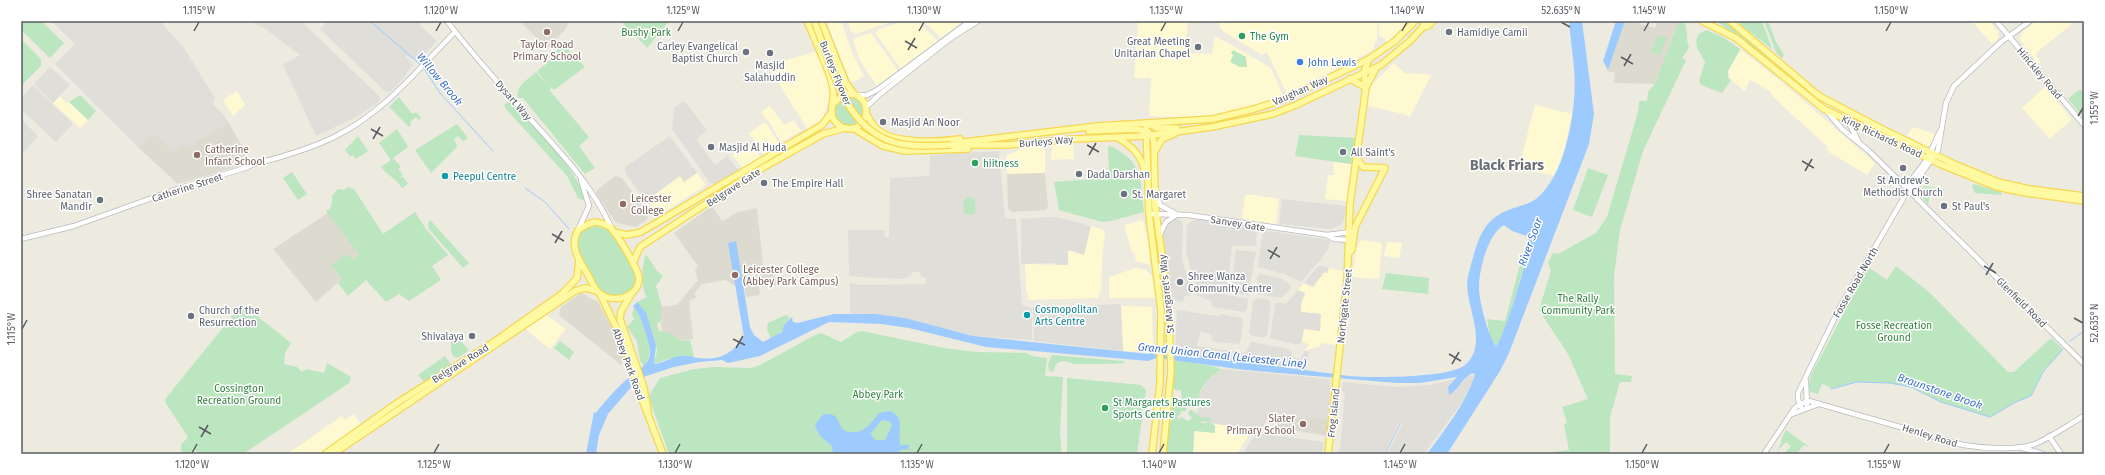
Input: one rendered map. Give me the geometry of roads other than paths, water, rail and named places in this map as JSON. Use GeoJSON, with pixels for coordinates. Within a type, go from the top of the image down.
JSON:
{"type":"FeatureCollection","features":[{"type":"Feature","properties":{"kind":"main road"},"geometry":{"type":"LineString","coordinates":[[807,21],[832,82],[834,103],[832,112],[836,122],[845,128],[853,128],[862,124],[866,115],[864,101],[855,95],[846,83],[816,22]]}},
{"type":"Feature","properties":{"kind":"main road","name":"Vaughan Way"},"geometry":{"type":"LineString","coordinates":[[1146,123],[1213,119],[1254,109],[1285,99],[1369,59],[1399,38],[1415,21]]}},
{"type":"Feature","properties":{"kind":"main road"},"geometry":{"type":"LineString","coordinates":[[1423,27],[1425,21]]}},
{"type":"Feature","properties":{"kind":"main road"},"geometry":{"type":"LineString","coordinates":[[1423,27],[1428,26],[1433,21]]}},
{"type":"Feature","properties":{"kind":"main road","name":"Burleys Flyover"},"geometry":{"type":"LineString","coordinates":[[816,22],[844,97],[854,115],[867,129],[884,139],[901,144],[917,146],[980,146]]}},
{"type":"Feature","properties":{"kind":"main road","name":"King Richards Road"},"geometry":{"type":"LineString","coordinates":[[1706,22],[1742,42],[1824,109],[1929,161],[1997,187],[2026,194],[2084,201]]}},
{"type":"Feature","properties":{"kind":"main road","name":"King Richards Road"},"geometry":{"type":"LineString","coordinates":[[1732,22],[1806,85],[1844,110],[1933,153],[1998,182],[2029,189],[2084,196]]}},
{"type":"Feature","properties":{"kind":"main road","name":"Vaughan Way"},"geometry":{"type":"LineString","coordinates":[[1160,133],[1202,128],[1272,114],[1314,97],[1364,72],[1376,68],[1406,45],[1423,27]]}},
{"type":"Feature","properties":{"kind":"main road"},"geometry":{"type":"LineString","coordinates":[[1350,238],[1348,232],[1350,204],[1358,160],[1366,87],[1364,72],[1369,59]]}},
{"type":"Feature","properties":{"kind":"main road"},"geometry":{"type":"LineString","coordinates":[[1366,87],[1376,68]]}},
{"type":"Feature","properties":{"kind":"main road"},"geometry":{"type":"LineString","coordinates":[[1350,79],[1366,87]]}},
{"type":"Feature","properties":{"kind":"main road"},"geometry":{"type":"LineString","coordinates":[[834,103],[840,96],[855,95]]}},
{"type":"Feature","properties":{"kind":"main road"},"geometry":{"type":"LineString","coordinates":[[1844,110],[1847,120]]}},
{"type":"Feature","properties":{"kind":"main road","name":"Belgrave Gate"},"geometry":{"type":"LineString","coordinates":[[612,230],[627,235],[641,232],[822,125],[832,112]]}},
{"type":"Feature","properties":{"kind":"main road"},"geometry":{"type":"LineString","coordinates":[[866,115],[879,131],[893,137],[910,140],[978,139]]}},
{"type":"Feature","properties":{"kind":"main road"},"geometry":{"type":"LineString","coordinates":[[1146,123],[1157,128],[1202,128]]}},
{"type":"Feature","properties":{"kind":"main road"},"geometry":{"type":"LineString","coordinates":[[1146,123],[1148,134]]}},
{"type":"Feature","properties":{"kind":"main road","name":"Burleys Way"},"geometry":{"type":"LineString","coordinates":[[978,139],[1065,131],[1097,126],[1146,123]]}},
{"type":"Feature","properties":{"kind":"main road","name":"Belgrave Gate"},"geometry":{"type":"LineString","coordinates":[[633,263],[640,247],[738,182],[823,134],[845,128]]}},
{"type":"Feature","properties":{"kind":"main road"},"geometry":{"type":"LineString","coordinates":[[853,128],[883,146],[905,151],[953,150],[980,146]]}},
{"type":"Feature","properties":{"kind":"main road"},"geometry":{"type":"LineString","coordinates":[[1065,131],[1136,129],[1148,134]]}},
{"type":"Feature","properties":{"kind":"main road"},"geometry":{"type":"LineString","coordinates":[[1154,153],[1156,147],[1165,137],[1185,130]]}},
{"type":"Feature","properties":{"kind":"main road","name":"Burleys Way"},"geometry":{"type":"LineString","coordinates":[[980,146],[1117,138],[1160,133]]}},
{"type":"Feature","properties":{"kind":"main road","name":"St Margaret's Way"},"geometry":{"type":"LineString","coordinates":[[1148,134],[1154,153],[1156,214],[1169,307],[1171,371],[1163,454]]}},
{"type":"Feature","properties":{"kind":"main road","name":"St Margaret's Way"},"geometry":{"type":"LineString","coordinates":[[1148,134],[1148,214],[1161,307],[1161,366],[1152,454]]}},
{"type":"Feature","properties":{"kind":"main road"},"geometry":{"type":"LineString","coordinates":[[1117,138],[1137,152],[1142,160],[1147,184]]}},
{"type":"Feature","properties":{"kind":"main road","name":"Burleys Flyover"},"geometry":{"type":"LineString","coordinates":[[951,145],[955,142],[978,139]]}},
{"type":"Feature","properties":{"kind":"main road"},"geometry":{"type":"LineString","coordinates":[[1358,160],[1363,168]]}},
{"type":"Feature","properties":{"kind":"main road"},"geometry":{"type":"LineString","coordinates":[[1348,232],[1356,225],[1385,168],[1363,168],[1355,173]]}},
{"type":"Feature","properties":{"kind":"main road"},"geometry":{"type":"LineString","coordinates":[[1373,168],[1381,177]]}},
{"type":"Feature","properties":{"kind":"main road"},"geometry":{"type":"LineString","coordinates":[[1349,219],[1356,225]]}},
{"type":"Feature","properties":{"kind":"main road"},"geometry":{"type":"LineString","coordinates":[[595,222],[602,223],[612,230],[633,263],[639,280],[632,293],[618,299],[608,298],[598,292],[579,260],[574,245],[578,230],[595,222]]}},
{"type":"Feature","properties":{"kind":"main road","name":"Northgate Street"},"geometry":{"type":"LineString","coordinates":[[1337,372],[1350,252],[1350,238],[1356,225]]}},
{"type":"Feature","properties":{"kind":"main road","name":"Belgrave Road"},"geometry":{"type":"LineString","coordinates":[[325,454],[397,403],[491,344],[563,293],[577,278],[579,260]]}},
{"type":"Feature","properties":{"kind":"main road","name":"Belgrave Road"},"geometry":{"type":"LineString","coordinates":[[333,454],[575,291],[585,288],[598,292]]}},
{"type":"Feature","properties":{"kind":"main road","name":"Abbey Park Road"},"geometry":{"type":"LineString","coordinates":[[598,292],[635,365]]}},
{"type":"Feature","properties":{"kind":"main road","name":"Abbey Park Road"},"geometry":{"type":"LineString","coordinates":[[632,293],[621,311],[620,319],[648,412],[663,454]]}},
{"type":"Feature","properties":{"kind":"main road","name":"Frog Island"},"geometry":{"type":"LineString","coordinates":[[1328,454],[1337,372]]}},
{"type":"Feature","properties":{"kind":"street","name":"Dysart Way"},"geometry":{"type":"LineString","coordinates":[[447,21],[566,158],[590,189],[612,230]]}},
{"type":"Feature","properties":{"kind":"street"},"geometry":{"type":"LineString","coordinates":[[855,95],[867,95],[877,90],[970,21]]}},
{"type":"Feature","properties":{"kind":"street"},"geometry":{"type":"LineString","coordinates":[[866,107],[878,95],[951,38],[978,21]]}},
{"type":"Feature","properties":{"kind":"street","name":"Hinckley Road"},"geometry":{"type":"LineString","coordinates":[[1996,21],[2084,125]]}},
{"type":"Feature","properties":{"kind":"street"},"geometry":{"type":"LineString","coordinates":[[1918,200],[1918,187],[1933,153],[1940,131],[1946,103],[1954,86],[2009,36],[2030,21]]}},
{"type":"Feature","properties":{"kind":"street","name":"Catherine Street"},"geometry":{"type":"LineString","coordinates":[[21,239],[98,218],[177,189],[248,167],[255,162],[268,160],[334,137],[372,113],[418,71],[455,32]]}},
{"type":"Feature","properties":{"kind":"street"},"geometry":{"type":"LineString","coordinates":[[1824,109],[1842,129],[1859,142]]}},
{"type":"Feature","properties":{"kind":"street"},"geometry":{"type":"LineString","coordinates":[[1847,120],[1859,142]]}},
{"type":"Feature","properties":{"kind":"street","name":"Glenfield Road"},"geometry":{"type":"LineString","coordinates":[[1859,142],[2084,364]]}},
{"type":"Feature","properties":{"kind":"street","name":"Fosse Road North"},"geometry":{"type":"LineString","coordinates":[[1803,405],[1798,399],[1798,393],[1840,307],[1908,190],[1909,183],[1929,161]]}},
{"type":"Feature","properties":{"kind":"street","name":"Dysart Way"},"geometry":{"type":"LineString","coordinates":[[578,230],[589,206],[580,178]]}},
{"type":"Feature","properties":{"kind":"street"},"geometry":{"type":"LineString","coordinates":[[1154,182],[1160,205],[1178,215]]}},
{"type":"Feature","properties":{"kind":"street","name":"Sanvey Gate"},"geometry":{"type":"LineString","coordinates":[[1148,214],[1178,215],[1327,235],[1348,232],[1350,238],[1334,239],[1327,235]]}},
{"type":"Feature","properties":{"kind":"street"},"geometry":{"type":"LineString","coordinates":[[1160,236],[1161,229],[1166,222],[1178,215]]}},
{"type":"Feature","properties":{"kind":"street","name":"Fosse Road North"},"geometry":{"type":"LineString","coordinates":[[1803,405],[1806,377]]}},
{"type":"Feature","properties":{"kind":"street","name":"Henley Road"},"geometry":{"type":"LineString","coordinates":[[1803,405],[1819,404],[1963,445],[1977,447],[2019,447],[2038,443],[2084,416]]}},
{"type":"Feature","properties":{"kind":"street"},"geometry":{"type":"LineString","coordinates":[[1764,454],[1792,414],[1803,405]]}},
{"type":"Feature","properties":{"kind":"street"},"geometry":{"type":"LineString","coordinates":[[2049,436],[2061,454]]}},
{"type":"Feature","properties":{"kind":"street"},"geometry":{"type":"LineString","coordinates":[[2038,443],[2037,449],[2042,454]]}},
{"type":"Feature","properties":{"kind":"street"},"geometry":{"type":"LineString","coordinates":[[2019,447],[2042,454]]}},
{"type":"Feature","properties":{"kind":"water","name":"River Soar"},"geometry":{"type":"Polygon","coordinates":[[[1569,21],[1582,21],[1594,114],[1589,144],[1509,353],[1500,371],[1447,454],[1427,454],[1466,396],[1475,375],[1473,373],[1449,395],[1448,387],[1457,377],[1420,383],[1396,383],[1245,370],[1157,358],[1148,361],[986,347],[909,328],[881,324],[829,322],[760,356],[728,363],[722,360],[699,362],[674,367],[646,376],[632,386],[608,414],[599,435],[596,454],[586,454],[594,412],[596,413],[617,388],[644,366],[649,357],[649,344],[644,326],[633,306],[637,302],[646,313],[656,345],[654,364],[681,356],[706,359],[719,357],[725,355],[740,343],[744,337],[728,243],[736,241],[750,327],[754,335],[763,342],[782,332],[784,325],[792,317],[793,322],[797,323],[834,314],[875,314],[905,318],[973,336],[1149,354],[1152,352],[1154,354],[1222,359],[1349,376],[1374,377],[1427,375],[1457,369],[1465,365],[1472,357],[1475,348],[1475,327],[1468,295],[1467,282],[1477,244],[1484,229],[1495,217],[1536,199],[1546,188],[1555,174],[1568,139],[1572,120],[1575,84],[1569,21]],[[1504,225],[1493,236],[1483,262],[1479,280],[1479,293],[1482,309],[1490,334],[1496,346],[1504,330],[1514,300],[1524,268],[1529,245],[1527,236],[1512,231],[1504,225]]]}},
{"type":"Feature","properties":{"kind":"water"},"geometry":{"type":"Polygon","coordinates":[[[1616,21],[1625,21],[1608,70],[1603,61],[1616,21]]]}},
{"type":"Feature","properties":{"kind":"water"},"geometry":{"type":"Polygon","coordinates":[[[890,411],[895,414],[900,422],[901,445],[909,445],[909,449],[900,450],[898,454],[833,454],[832,446],[820,436],[815,426],[824,414],[829,414],[838,419],[845,431],[861,431],[872,422],[879,413],[890,411]],[[885,420],[881,421],[871,433],[875,440],[885,440],[892,425],[890,422],[885,420]]]}},
{"type":"Feature","properties":{"kind":"waterway","name":"Willow Brook"},"geometry":{"type":"LineString","coordinates":[[370,21],[421,65]]}},
{"type":"Feature","properties":{"kind":"waterway","name":"Willow Brook"},"geometry":{"type":"LineString","coordinates":[[423,67],[440,93],[493,151]]}},
{"type":"Feature","properties":{"kind":"waterway"},"geometry":{"type":"LineString","coordinates":[[525,188],[545,202],[569,229]]}},
{"type":"Feature","properties":{"kind":"waterway","name":"Braunstone Brook"},"geometry":{"type":"LineString","coordinates":[[2070,341],[2084,331]]}},
{"type":"Feature","properties":{"kind":"waterway","name":"Braunstone Brook"},"geometry":{"type":"LineString","coordinates":[[1831,389],[1857,382],[1890,383],[1911,387],[1941,402],[1990,417],[2016,402],[2031,396],[2043,372],[2063,349]]}},
{"type":"Feature","properties":{"kind":"waterway"},"geometry":{"type":"LineString","coordinates":[[1385,454],[1400,424]]}},
{"type":"Feature","properties":{"kind":"place","name":"Taylor Road Primary School"},"geometry":{"type":"Point","coordinates":[547,32]}},
{"type":"Feature","properties":{"kind":"place","name":"Hamidiye Camii"},"geometry":{"type":"Point","coordinates":[1449,32]}},
{"type":"Feature","properties":{"kind":"place","name":"The Gym"},"geometry":{"type":"Point","coordinates":[1242,36]}},
{"type":"Feature","properties":{"kind":"place","name":"Great Meeting Unitarian Chapel"},"geometry":{"type":"Point","coordinates":[1198,47]}},
{"type":"Feature","properties":{"kind":"place","name":"Carley Evangelical Baptist Church"},"geometry":{"type":"Point","coordinates":[746,52]}},
{"type":"Feature","properties":{"kind":"place","name":"Masjid Salahuddin"},"geometry":{"type":"Point","coordinates":[770,53]}},
{"type":"Feature","properties":{"kind":"place","name":"John Lewis"},"geometry":{"type":"Point","coordinates":[1300,62]}},
{"type":"Feature","properties":{"kind":"place","name":"Masjid An Noor"},"geometry":{"type":"Point","coordinates":[883,122]}},
{"type":"Feature","properties":{"kind":"place","name":"Masjid Al Huda"},"geometry":{"type":"Point","coordinates":[711,147]}},
{"type":"Feature","properties":{"kind":"place","name":"All Saint's"},"geometry":{"type":"Point","coordinates":[1343,152]}},
{"type":"Feature","properties":{"kind":"place","name":"Catherine Infant School"},"geometry":{"type":"Point","coordinates":[197,155]}},
{"type":"Feature","properties":{"kind":"place","name":"hiitness"},"geometry":{"type":"Point","coordinates":[975,163]}},
{"type":"Feature","properties":{"kind":"place","name":"St Andrew's Methodist Church"},"geometry":{"type":"Point","coordinates":[1903,168]}},
{"type":"Feature","properties":{"kind":"place","name":"Dada Darshan"},"geometry":{"type":"Point","coordinates":[1079,174]}},
{"type":"Feature","properties":{"kind":"place","name":"Peepul Centre"},"geometry":{"type":"Point","coordinates":[445,176]}},
{"type":"Feature","properties":{"kind":"place","name":"The Empire Hall"},"geometry":{"type":"Point","coordinates":[764,183]}},
{"type":"Feature","properties":{"kind":"place","name":"St. Margaret"},"geometry":{"type":"Point","coordinates":[1124,194]}},
{"type":"Feature","properties":{"kind":"place","name":"Shree Sanatan Mandir"},"geometry":{"type":"Point","coordinates":[100,200]}},
{"type":"Feature","properties":{"kind":"place","name":"Leicester College"},"geometry":{"type":"Point","coordinates":[623,204]}},
{"type":"Feature","properties":{"kind":"place","name":"St Paul's"},"geometry":{"type":"Point","coordinates":[1944,206]}},
{"type":"Feature","properties":{"kind":"place","name":"Leicester College (Abbey Park Campus)"},"geometry":{"type":"Point","coordinates":[735,275]}},
{"type":"Feature","properties":{"kind":"place","name":"Shree Wanza Community Centre"},"geometry":{"type":"Point","coordinates":[1180,282]}},
{"type":"Feature","properties":{"kind":"place","name":"Cosmopolitan Arts Centre"},"geometry":{"type":"Point","coordinates":[1027,315]}},
{"type":"Feature","properties":{"kind":"place","name":"Church of the Resurrection"},"geometry":{"type":"Point","coordinates":[191,316]}},
{"type":"Feature","properties":{"kind":"place","name":"Shivalaya"},"geometry":{"type":"Point","coordinates":[472,336]}},
{"type":"Feature","properties":{"kind":"place","name":"St Margarets Pastures Sports Centre"},"geometry":{"type":"Point","coordinates":[1105,408]}},
{"type":"Feature","properties":{"kind":"place","name":"Slater Primary School"},"geometry":{"type":"Point","coordinates":[1303,424]}},
{"type":"Feature","properties":{"kind":"district","name":"Black Friars"},"geometry":{"type":"Point","coordinates":[1507,165]}},
{"type":"Feature","properties":{"kind":"park label","name":"Bushy Park"},"geometry":{"type":"Point","coordinates":[646,32]}},
{"type":"Feature","properties":{"kind":"park label","name":"The Rally Community Park"},"geometry":{"type":"Point","coordinates":[1578,304]}},
{"type":"Feature","properties":{"kind":"park label","name":"Fosse Recreation Ground"},"geometry":{"type":"Point","coordinates":[1894,330]}},
{"type":"Feature","properties":{"kind":"park label","name":"Cossington Recreation Ground"},"geometry":{"type":"Point","coordinates":[239,394]}},
{"type":"Feature","properties":{"kind":"park label","name":"Abbey Park"},"geometry":{"type":"Point","coordinates":[878,394]}},
{"type":"Feature","properties":{"kind":"water label","name":"Grand Union Canal (Leicester Line)"},"geometry":{"type":"Point","coordinates":[1222,355]}}]}
